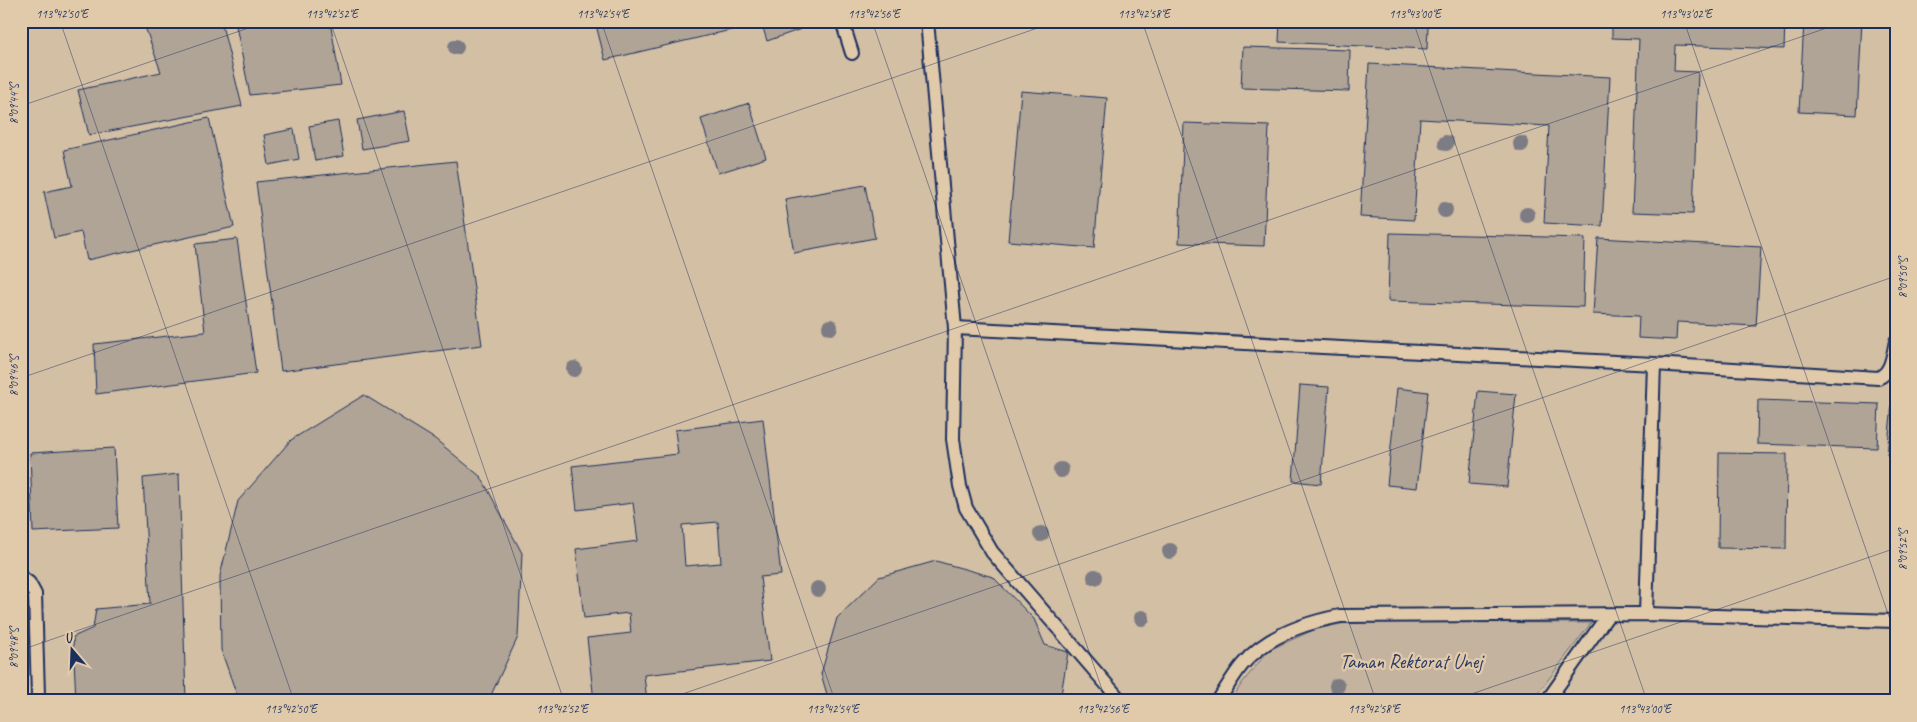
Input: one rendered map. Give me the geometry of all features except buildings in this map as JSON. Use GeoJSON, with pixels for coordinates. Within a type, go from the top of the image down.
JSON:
{"type":"FeatureCollection","features":[{"type":"Feature","properties":{"kind":"lane"},"geometry":{"type":"LineString","coordinates":[[842,21],[852,53]]}},
{"type":"Feature","properties":{"kind":"lane"},"geometry":{"type":"LineString","coordinates":[[927,21],[955,328],[953,439],[960,486],[966,508],[992,552],[1121,701]]}},
{"type":"Feature","properties":{"kind":"lane"},"geometry":{"type":"LineString","coordinates":[[955,328],[1654,364],[1878,378],[1890,369],[1896,341]]}},
{"type":"Feature","properties":{"kind":"lane"},"geometry":{"type":"LineString","coordinates":[[1646,614],[1654,364]]}},
{"type":"Feature","properties":{"kind":"lane"},"geometry":{"type":"LineString","coordinates":[[21,577],[29,583],[35,594],[38,695]]}},
{"type":"Feature","properties":{"kind":"lane"},"geometry":{"type":"LineString","coordinates":[[1218,701],[1242,665],[1264,645],[1312,622],[1340,616],[1646,614],[1896,621]]}},
{"type":"Feature","properties":{"kind":"lane"},"geometry":{"type":"LineString","coordinates":[[1547,701],[1608,615]]}},
{"type":"Feature","properties":{"kind":"shaded area"},"geometry":{"type":"Polygon","coordinates":[[[21,21],[1896,21],[1896,701],[21,701],[21,21]]]}},
{"type":"Feature","properties":{"kind":"green space","name":"Taman Rektorat Unej"},"geometry":{"type":"Polygon","coordinates":[[[1351,622],[1591,623],[1532,701],[1231,701],[1242,683],[1269,650],[1316,629],[1351,622]]]}}]}
